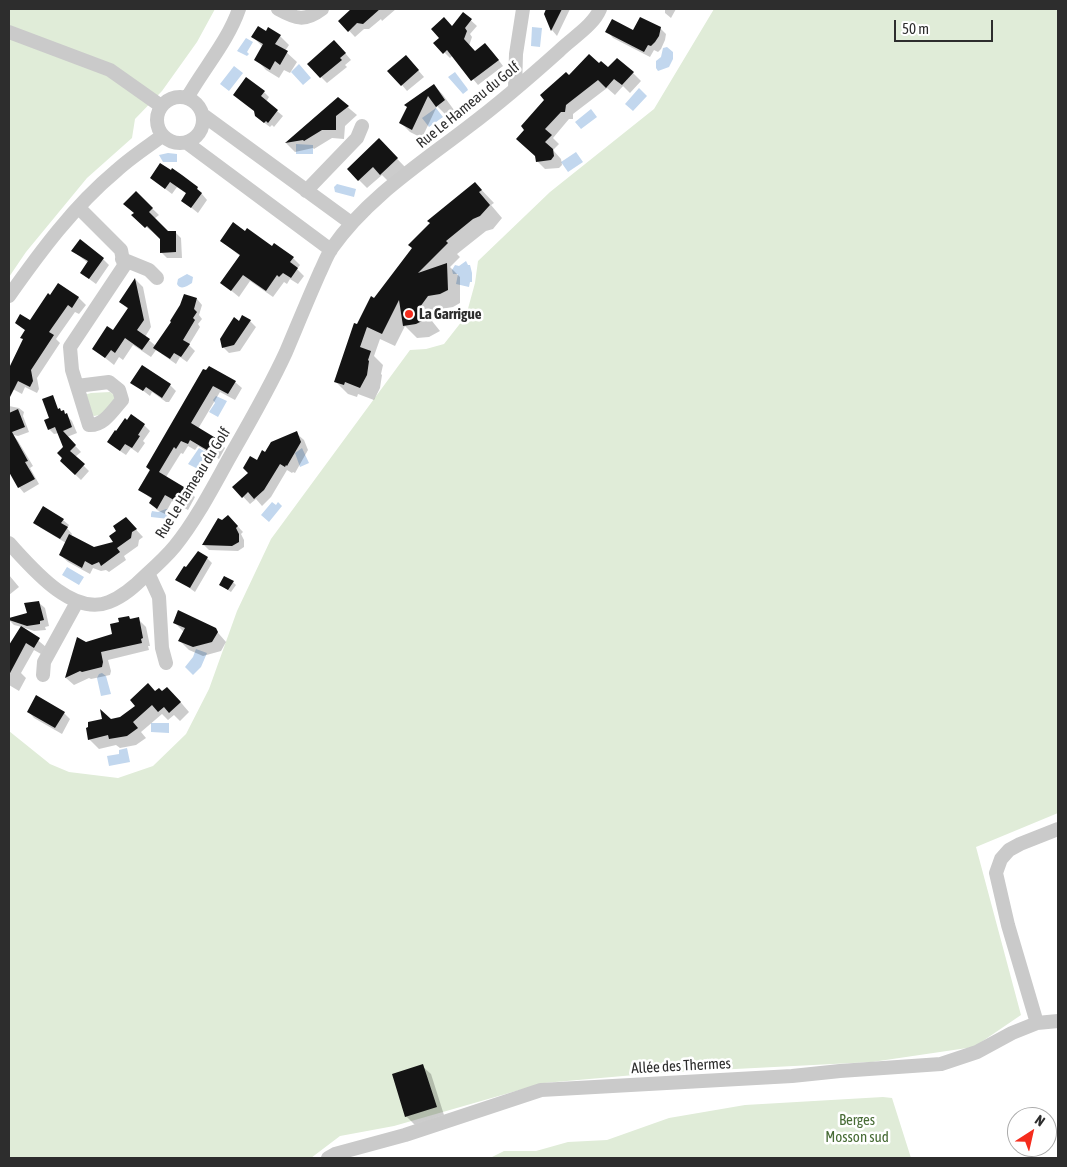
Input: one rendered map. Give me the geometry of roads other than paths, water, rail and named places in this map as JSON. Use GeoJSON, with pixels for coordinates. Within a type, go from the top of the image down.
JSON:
{"type":"FeatureCollection","features":[{"type":"Feature","properties":{"kind":"street"},"geometry":{"type":"LineString","coordinates":[[187,98],[201,73],[225,40],[239,9]]}},
{"type":"Feature","properties":{"kind":"street"},"geometry":{"type":"LineString","coordinates":[[278,9],[294,18],[312,16],[322,9]]}},
{"type":"Feature","properties":{"kind":"street"},"geometry":{"type":"LineString","coordinates":[[515,88],[516,54],[523,9]]}},
{"type":"Feature","properties":{"kind":"street","name":"Rue Le Hameau du Golf"},"geometry":{"type":"LineString","coordinates":[[9,543],[34,570],[59,592],[78,602],[87,604],[107,603],[130,591],[175,547],[184,533],[247,426],[285,353],[331,250],[352,223],[375,200],[472,125],[581,32],[598,14],[600,9]]}},
{"type":"Feature","properties":{"kind":"street"},"geometry":{"type":"LineString","coordinates":[[9,32],[110,70],[161,106]]}},
{"type":"Feature","properties":{"kind":"street"},"geometry":{"type":"LineString","coordinates":[[203,115],[202,127],[197,137],[187,143],[174,143],[162,136],[157,126],[156,116],[161,106],[168,100],[178,97],[187,98],[197,104],[203,115],[352,223]]}},
{"type":"Feature","properties":{"kind":"street"},"geometry":{"type":"LineString","coordinates":[[306,191],[357,138],[362,126]]}},
{"type":"Feature","properties":{"kind":"street"},"geometry":{"type":"LineString","coordinates":[[9,296],[79,208],[116,170],[162,136]]}},
{"type":"Feature","properties":{"kind":"street"},"geometry":{"type":"LineString","coordinates":[[187,143],[331,250]]}},
{"type":"Feature","properties":{"kind":"street"},"geometry":{"type":"LineString","coordinates":[[77,386],[72,370],[70,347],[124,266],[120,250],[79,208]]}},
{"type":"Feature","properties":{"kind":"street"},"geometry":{"type":"LineString","coordinates":[[122,259],[149,270],[157,278]]}},
{"type":"Feature","properties":{"kind":"street"},"geometry":{"type":"LineString","coordinates":[[148,573],[159,597],[162,648],[166,663]]}},
{"type":"Feature","properties":{"kind":"street"},"geometry":{"type":"LineString","coordinates":[[43,675],[44,662],[78,602]]}},
{"type":"Feature","properties":{"kind":"street"},"geometry":{"type":"LineString","coordinates":[[1037,1023],[1008,926],[996,873],[1001,859],[1009,850],[1058,829]]}},
{"type":"Feature","properties":{"kind":"street","name":"Allée des Thermes"},"geometry":{"type":"LineString","coordinates":[[328,1158],[335,1154],[405,1135],[541,1090],[792,1076],[942,1064],[978,1052],[1037,1023],[1058,1020]]}},
{"type":"Feature","properties":{"kind":"water"},"geometry":{"type":"Polygon","coordinates":[[[532,27],[542,28],[540,47],[531,46],[532,27]]]}},
{"type":"Feature","properties":{"kind":"water"},"geometry":{"type":"Polygon","coordinates":[[[246,38],[253,42],[247,52],[249,54],[247,56],[237,51],[246,38]]]}},
{"type":"Feature","properties":{"kind":"water"},"geometry":{"type":"Polygon","coordinates":[[[667,47],[673,52],[673,59],[669,67],[658,71],[656,61],[661,57],[663,48],[667,47]]]}},
{"type":"Feature","properties":{"kind":"water"},"geometry":{"type":"Polygon","coordinates":[[[299,64],[311,78],[303,85],[291,72],[299,64]]]}},
{"type":"Feature","properties":{"kind":"water"},"geometry":{"type":"Polygon","coordinates":[[[234,66],[243,73],[229,91],[220,84],[234,66]]]}},
{"type":"Feature","properties":{"kind":"water"},"geometry":{"type":"Polygon","coordinates":[[[455,72],[468,90],[463,94],[448,77],[455,72]]]}},
{"type":"Feature","properties":{"kind":"water"},"geometry":{"type":"Polygon","coordinates":[[[639,88],[647,96],[633,111],[625,104],[639,88]]]}},
{"type":"Feature","properties":{"kind":"water"},"geometry":{"type":"Polygon","coordinates":[[[436,108],[443,117],[429,127],[422,118],[436,108]]]}},
{"type":"Feature","properties":{"kind":"water"},"geometry":{"type":"Polygon","coordinates":[[[591,109],[597,117],[581,129],[575,122],[591,109]]]}},
{"type":"Feature","properties":{"kind":"water"},"geometry":{"type":"Polygon","coordinates":[[[296,144],[313,145],[313,154],[296,154],[296,144]]]}},
{"type":"Feature","properties":{"kind":"water"},"geometry":{"type":"Polygon","coordinates":[[[576,152],[583,162],[568,172],[561,162],[576,152]]]}},
{"type":"Feature","properties":{"kind":"water"},"geometry":{"type":"Polygon","coordinates":[[[177,154],[177,162],[163,162],[159,155],[177,154]]]}},
{"type":"Feature","properties":{"kind":"water"},"geometry":{"type":"Polygon","coordinates":[[[337,184],[356,189],[354,197],[335,192],[334,187],[337,184]]]}},
{"type":"Feature","properties":{"kind":"water"},"geometry":{"type":"Polygon","coordinates":[[[466,261],[470,265],[472,273],[472,282],[470,282],[469,287],[456,284],[458,274],[453,274],[452,270],[455,265],[459,266],[466,261]]]}},
{"type":"Feature","properties":{"kind":"water"},"geometry":{"type":"Polygon","coordinates":[[[187,274],[193,277],[192,283],[180,287],[177,284],[178,279],[187,274]]]}},
{"type":"Feature","properties":{"kind":"water"},"geometry":{"type":"Polygon","coordinates":[[[216,396],[227,401],[218,417],[209,412],[215,403],[213,400],[216,396]]]}},
{"type":"Feature","properties":{"kind":"water"},"geometry":{"type":"Polygon","coordinates":[[[199,448],[207,453],[198,469],[188,464],[199,448]]]}},
{"type":"Feature","properties":{"kind":"water"},"geometry":{"type":"Polygon","coordinates":[[[302,448],[309,463],[300,467],[295,453],[302,448]]]}},
{"type":"Feature","properties":{"kind":"water"},"geometry":{"type":"Polygon","coordinates":[[[272,502],[276,505],[278,502],[282,506],[269,522],[261,515],[272,502]]]}},
{"type":"Feature","properties":{"kind":"water"},"geometry":{"type":"Polygon","coordinates":[[[166,509],[171,511],[169,519],[151,517],[152,511],[158,512],[166,509]]]}},
{"type":"Feature","properties":{"kind":"water"},"geometry":{"type":"Polygon","coordinates":[[[67,567],[84,577],[79,585],[62,575],[67,567]]]}},
{"type":"Feature","properties":{"kind":"water"},"geometry":{"type":"Polygon","coordinates":[[[196,649],[207,653],[201,667],[193,675],[185,667],[193,657],[196,649]]]}},
{"type":"Feature","properties":{"kind":"water"},"geometry":{"type":"Polygon","coordinates":[[[102,673],[106,676],[111,694],[101,696],[97,678],[102,673]]]}},
{"type":"Feature","properties":{"kind":"water"},"geometry":{"type":"Polygon","coordinates":[[[151,723],[169,723],[169,733],[151,732],[151,723]]]}},
{"type":"Feature","properties":{"kind":"water"},"geometry":{"type":"Polygon","coordinates":[[[127,748],[130,762],[109,766],[107,756],[119,754],[119,750],[127,748]]]}},
{"type":"Feature","properties":{"kind":"place","name":"La Garrigue"},"geometry":{"type":"Point","coordinates":[409,314]}},
{"type":"Feature","properties":{"kind":"park label","name":"Berges Mosson sud"},"geometry":{"type":"Point","coordinates":[857,1128]}}]}
